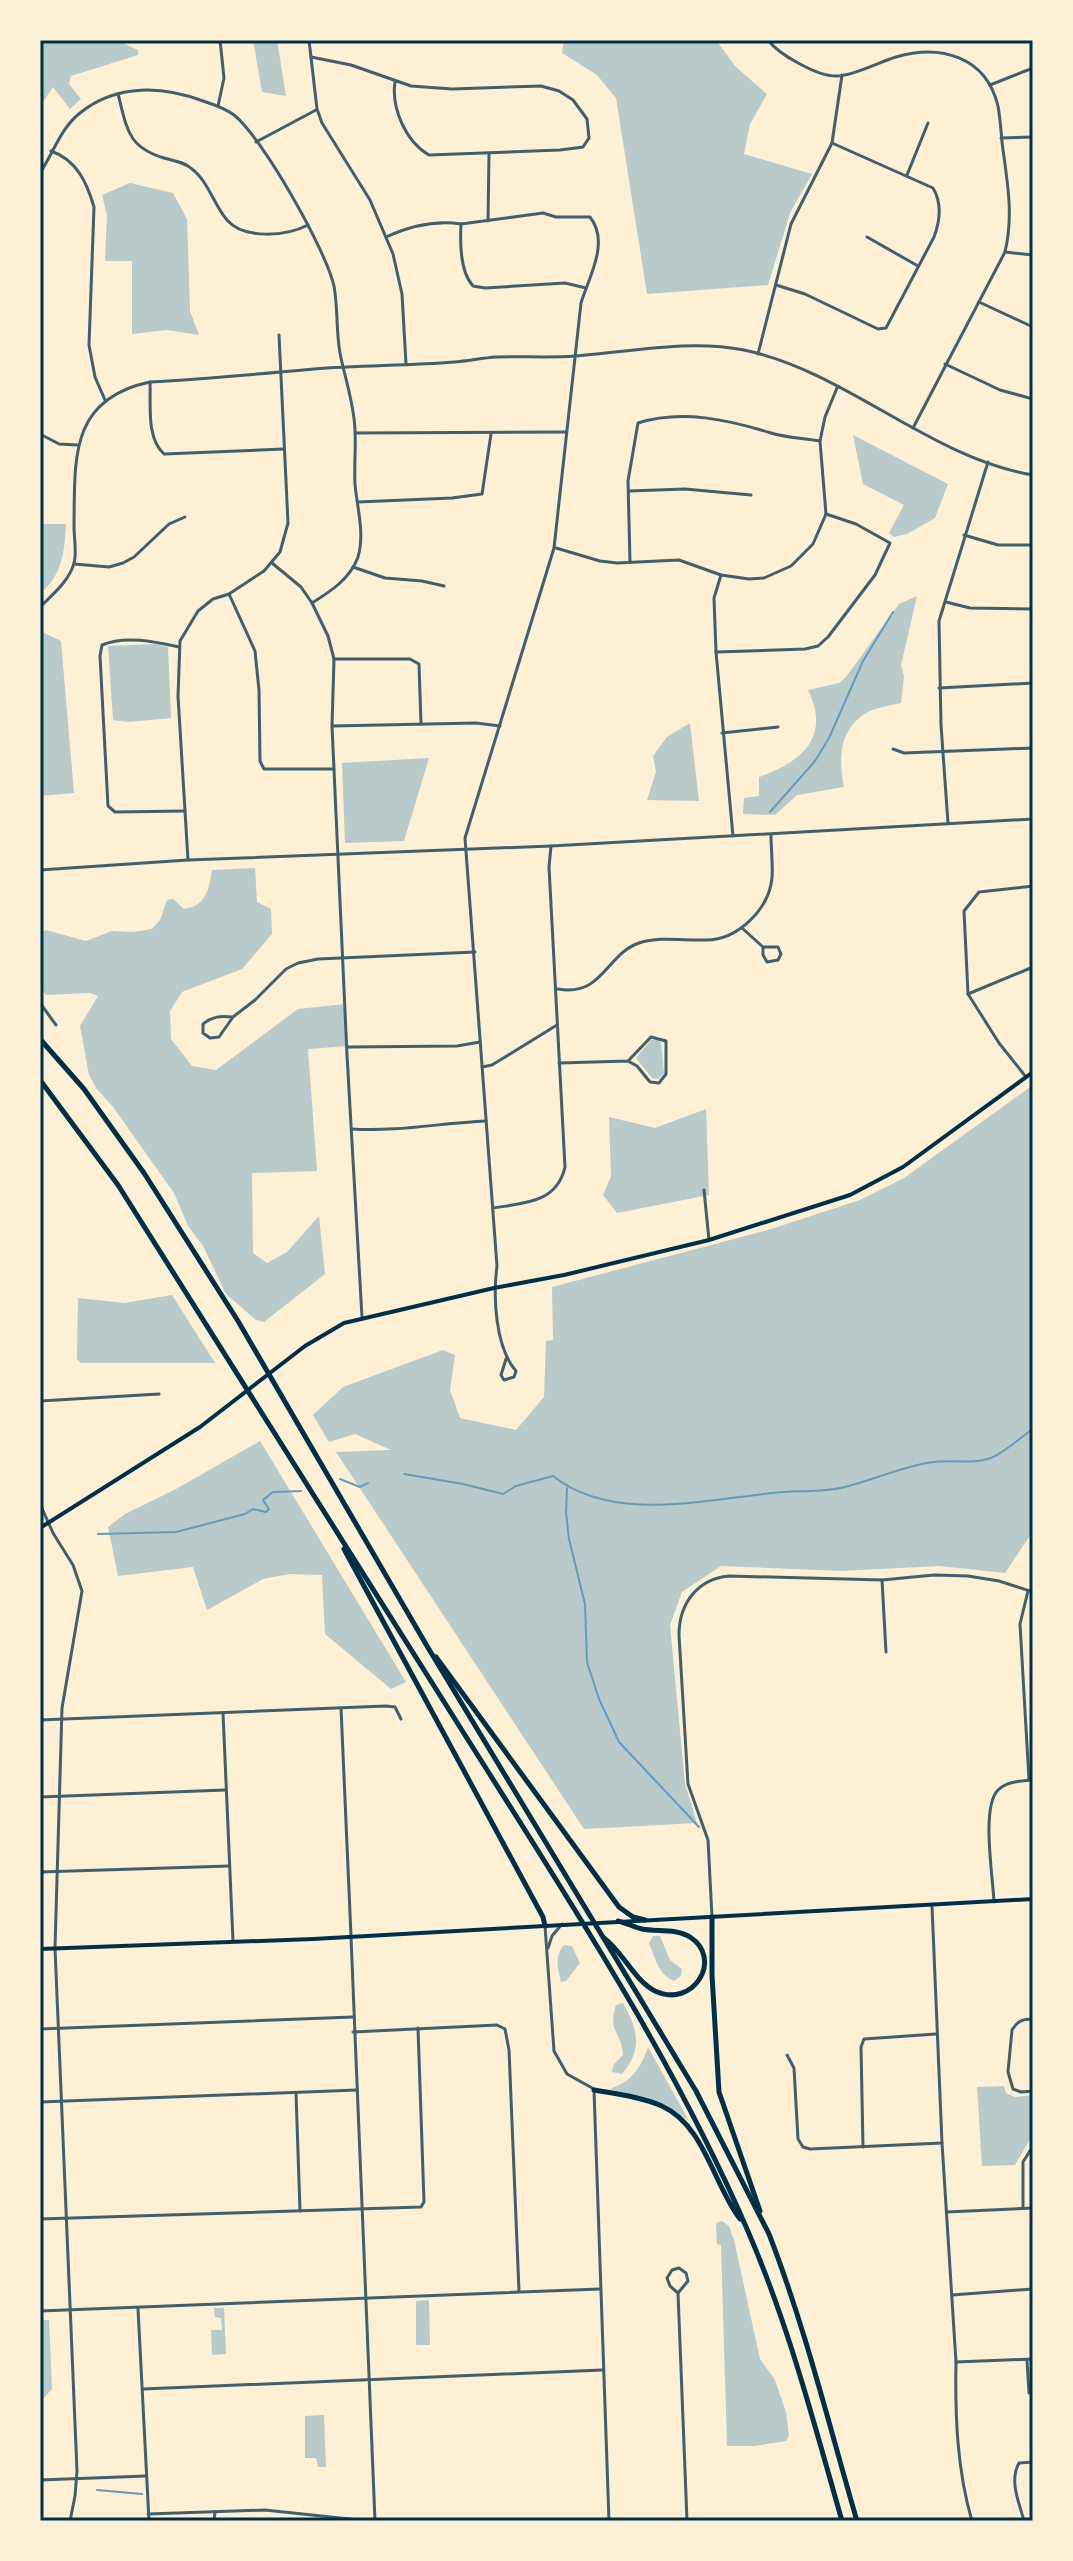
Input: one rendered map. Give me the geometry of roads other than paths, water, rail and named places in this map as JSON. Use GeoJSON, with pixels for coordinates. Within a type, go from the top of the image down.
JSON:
{"type":"FeatureCollection","features":[{"type":"Feature","properties":{"kind":"highway"},"geometry":{"type":"LineString","coordinates":[[40,1039],[84,1089],[152,1186],[246,1335],[427,1646],[696,2091],[769,2234]]}},
{"type":"Feature","properties":{"kind":"highway"},"geometry":{"type":"LineString","coordinates":[[40,1080],[118,1185],[537,1850],[676,2081],[748,2230],[791,2350],[842,2521]]}},
{"type":"Feature","properties":{"kind":"highway"},"geometry":{"type":"LineString","coordinates":[[333,1526],[545,1926]]}},
{"type":"Feature","properties":{"kind":"highway"},"geometry":{"type":"LineString","coordinates":[[427,1646],[619,1907],[633,1917],[645,1920]]}},
{"type":"Feature","properties":{"kind":"highway"},"geometry":{"type":"LineString","coordinates":[[712,1917],[719,2092],[807,2346],[857,2521]]}},
{"type":"Feature","properties":{"kind":"highway"},"geometry":{"type":"LineString","coordinates":[[601,1936],[614,1945],[650,1988],[658,1992],[667,1995],[683,1993],[700,1980],[702,1951],[689,1936],[642,1929],[618,1921]]}},
{"type":"Feature","properties":{"kind":"highway"},"geometry":{"type":"LineString","coordinates":[[594,2090],[649,2101],[683,2120],[700,2145],[731,2208],[748,2230]]}},
{"type":"Feature","properties":{"kind":"main road"},"geometry":{"type":"LineString","coordinates":[[40,1528],[164,1450],[322,1334],[362,1317],[564,1275],[709,1240],[850,1195],[903,1167],[1033,1072]]}},
{"type":"Feature","properties":{"kind":"main road"},"geometry":{"type":"LineString","coordinates":[[40,1949],[351,1937],[1033,1899]]}},
{"type":"Feature","properties":{"kind":"street"},"geometry":{"type":"LineString","coordinates":[[218,106],[224,78],[220,40]]}},
{"type":"Feature","properties":{"kind":"street"},"geometry":{"type":"LineString","coordinates":[[309,40],[317,109],[322,123],[370,200],[386,237],[402,294],[406,364]]}},
{"type":"Feature","properties":{"kind":"street"},"geometry":{"type":"LineString","coordinates":[[768,40],[794,62],[837,77],[897,56],[925,50],[958,57],[975,68],[990,85],[998,105],[1011,219],[1005,252],[913,428]]}},
{"type":"Feature","properties":{"kind":"street"},"geometry":{"type":"LineString","coordinates":[[311,57],[351,65],[395,82],[452,89],[541,86],[559,91],[573,100],[587,119],[589,138],[583,147],[429,155],[420,150],[396,110],[393,97],[395,82]]}},
{"type":"Feature","properties":{"kind":"street"},"geometry":{"type":"LineString","coordinates":[[990,85],[1033,68]]}},
{"type":"Feature","properties":{"kind":"street"},"geometry":{"type":"LineString","coordinates":[[758,354],[791,224],[832,143],[842,75]]}},
{"type":"Feature","properties":{"kind":"street"},"geometry":{"type":"LineString","coordinates":[[40,173],[61,133],[80,113],[100,100],[133,89],[165,90],[218,106],[233,115],[256,142],[309,224],[334,285],[340,351],[353,400],[359,553],[343,581],[312,603]]}},
{"type":"Feature","properties":{"kind":"street"},"geometry":{"type":"LineString","coordinates":[[118,94],[134,143],[144,152],[185,164],[195,171],[228,221],[239,228],[266,233],[293,232],[309,224]]}},
{"type":"Feature","properties":{"kind":"street"},"geometry":{"type":"LineString","coordinates":[[256,142],[317,109]]}},
{"type":"Feature","properties":{"kind":"street"},"geometry":{"type":"LineString","coordinates":[[907,175],[928,123]]}},
{"type":"Feature","properties":{"kind":"street"},"geometry":{"type":"LineString","coordinates":[[1001,138],[1033,137]]}},
{"type":"Feature","properties":{"kind":"street"},"geometry":{"type":"LineString","coordinates":[[776,285],[805,294],[878,329],[886,328],[939,224],[939,197],[933,188],[832,143]]}},
{"type":"Feature","properties":{"kind":"street"},"geometry":{"type":"LineString","coordinates":[[51,151],[64,156],[73,165],[89,191],[94,207],[89,345],[95,377],[105,400]]}},
{"type":"Feature","properties":{"kind":"street"},"geometry":{"type":"LineString","coordinates":[[488,221],[489,153]]}},
{"type":"Feature","properties":{"kind":"street"},"geometry":{"type":"LineString","coordinates":[[386,237],[420,225],[461,224],[543,213],[556,217],[590,217],[597,225],[594,273],[581,303],[554,548],[465,838],[497,1266],[494,1288],[506,1359],[501,1375],[504,1380],[514,1377],[516,1371],[506,1359]]}},
{"type":"Feature","properties":{"kind":"street"},"geometry":{"type":"LineString","coordinates":[[461,224],[466,279],[473,286],[565,283],[586,288]]}},
{"type":"Feature","properties":{"kind":"street"},"geometry":{"type":"LineString","coordinates":[[867,237],[918,266]]}},
{"type":"Feature","properties":{"kind":"street"},"geometry":{"type":"LineString","coordinates":[[1005,252],[1033,255]]}},
{"type":"Feature","properties":{"kind":"street"},"geometry":{"type":"LineString","coordinates":[[979,302],[1033,327]]}},
{"type":"Feature","properties":{"kind":"street"},"geometry":{"type":"LineString","coordinates":[[188,860],[178,696],[179,647],[198,611],[213,599],[229,594],[264,571],[285,542],[288,523],[279,335]]}},
{"type":"Feature","properties":{"kind":"street"},"geometry":{"type":"LineString","coordinates":[[40,607],[60,587],[74,564],[75,456],[87,420],[105,400],[136,385],[150,382],[493,357],[575,356],[711,346],[758,354],[793,365],[913,428],[988,462],[1033,475]]}},
{"type":"Feature","properties":{"kind":"street"},"geometry":{"type":"LineString","coordinates":[[945,364],[1000,390],[1033,399]]}},
{"type":"Feature","properties":{"kind":"street"},"geometry":{"type":"LineString","coordinates":[[150,382],[153,433],[156,447],[164,454],[284,449]]}},
{"type":"Feature","properties":{"kind":"street"},"geometry":{"type":"LineString","coordinates":[[554,548],[600,561],[679,560],[721,575],[749,579],[764,578],[791,566],[813,544],[826,514],[820,441],[825,417],[837,388]]}},
{"type":"Feature","properties":{"kind":"street"},"geometry":{"type":"LineString","coordinates":[[630,562],[629,491],[634,433],[638,423],[648,419],[726,419],[773,434],[820,441]]}},
{"type":"Feature","properties":{"kind":"street"},"geometry":{"type":"LineString","coordinates":[[358,502],[482,494],[491,432]]}},
{"type":"Feature","properties":{"kind":"street"},"geometry":{"type":"LineString","coordinates":[[356,433],[566,432]]}},
{"type":"Feature","properties":{"kind":"street"},"geometry":{"type":"LineString","coordinates":[[40,434],[59,444],[77,445]]}},
{"type":"Feature","properties":{"kind":"street"},"geometry":{"type":"LineString","coordinates":[[948,823],[937,642],[944,602],[988,462]]}},
{"type":"Feature","properties":{"kind":"street"},"geometry":{"type":"LineString","coordinates":[[629,491],[685,489],[751,495]]}},
{"type":"Feature","properties":{"kind":"street"},"geometry":{"type":"LineString","coordinates":[[716,652],[805,649],[818,646],[828,637],[875,575],[890,543],[856,524],[826,514]]}},
{"type":"Feature","properties":{"kind":"street"},"geometry":{"type":"LineString","coordinates":[[74,564],[109,567],[123,563],[134,557],[169,524],[185,517]]}},
{"type":"Feature","properties":{"kind":"street"},"geometry":{"type":"LineString","coordinates":[[964,535],[998,545],[1033,545]]}},
{"type":"Feature","properties":{"kind":"street"},"geometry":{"type":"LineString","coordinates":[[272,563],[301,587],[312,603],[328,636],[334,659],[332,726],[362,1317]]}},
{"type":"Feature","properties":{"kind":"street"},"geometry":{"type":"LineString","coordinates":[[353,567],[385,578],[444,586]]}},
{"type":"Feature","properties":{"kind":"street"},"geometry":{"type":"LineString","coordinates":[[721,575],[714,598],[716,652],[733,836]]}},
{"type":"Feature","properties":{"kind":"street"},"geometry":{"type":"LineString","coordinates":[[229,594],[255,651],[260,761],[264,769],[335,769]]}},
{"type":"Feature","properties":{"kind":"street"},"geometry":{"type":"LineString","coordinates":[[944,602],[970,608],[1033,609]]}},
{"type":"Feature","properties":{"kind":"street"},"geometry":{"type":"LineString","coordinates":[[179,647],[153,642],[112,641],[102,645],[101,671],[108,806],[115,812],[185,811]]}},
{"type":"Feature","properties":{"kind":"street"},"geometry":{"type":"LineString","coordinates":[[334,659],[410,659],[419,664],[421,724]]}},
{"type":"Feature","properties":{"kind":"street"},"geometry":{"type":"LineString","coordinates":[[939,688],[1033,683]]}},
{"type":"Feature","properties":{"kind":"street"},"geometry":{"type":"LineString","coordinates":[[332,726],[476,723],[500,726]]}},
{"type":"Feature","properties":{"kind":"street"},"geometry":{"type":"LineString","coordinates":[[722,733],[778,727]]}},
{"type":"Feature","properties":{"kind":"street"},"geometry":{"type":"LineString","coordinates":[[893,749],[904,753],[1033,748]]}},
{"type":"Feature","properties":{"kind":"street"},"geometry":{"type":"LineString","coordinates":[[40,870],[188,860],[338,856],[771,835],[1033,819]]}},
{"type":"Feature","properties":{"kind":"street"},"geometry":{"type":"LineString","coordinates":[[557,989],[566,991],[588,986],[602,976],[624,950],[640,942],[726,938],[742,928],[763,905],[769,892],[772,878],[771,835]]}},
{"type":"Feature","properties":{"kind":"street"},"geometry":{"type":"LineString","coordinates":[[493,1208],[544,1197],[554,1191],[562,1180],[565,1167],[549,867],[551,846]]}},
{"type":"Feature","properties":{"kind":"street"},"geometry":{"type":"LineString","coordinates":[[1026,1077],[999,1043],[968,994],[964,911],[979,892],[1033,886]]}},
{"type":"Feature","properties":{"kind":"street"},"geometry":{"type":"LineString","coordinates":[[742,928],[763,947],[778,947],[781,954],[778,960],[767,962],[763,947]]}},
{"type":"Feature","properties":{"kind":"street"},"geometry":{"type":"LineString","coordinates":[[233,1017],[210,1018],[203,1024],[203,1033],[210,1038],[219,1037],[233,1017],[286,969],[298,963],[318,959],[475,952]]}},
{"type":"Feature","properties":{"kind":"street"},"geometry":{"type":"LineString","coordinates":[[968,994],[1033,967]]}},
{"type":"Feature","properties":{"kind":"street"},"geometry":{"type":"LineString","coordinates":[[40,1003],[56,1025]]}},
{"type":"Feature","properties":{"kind":"street"},"geometry":{"type":"LineString","coordinates":[[482,1067],[492,1065],[557,1025]]}},
{"type":"Feature","properties":{"kind":"street"},"geometry":{"type":"LineString","coordinates":[[559,1063],[628,1061],[637,1066],[650,1082],[659,1083],[666,1074],[666,1041],[651,1037],[628,1061]]}},
{"type":"Feature","properties":{"kind":"street"},"geometry":{"type":"LineString","coordinates":[[348,1047],[457,1046],[480,1042]]}},
{"type":"Feature","properties":{"kind":"street"},"geometry":{"type":"LineString","coordinates":[[352,1129],[407,1129],[486,1121]]}},
{"type":"Feature","properties":{"kind":"street"},"geometry":{"type":"LineString","coordinates":[[704,1190],[709,1240]]}},
{"type":"Feature","properties":{"kind":"street"},"geometry":{"type":"LineString","coordinates":[[40,1401],[159,1394]]}},
{"type":"Feature","properties":{"kind":"street"},"geometry":{"type":"LineString","coordinates":[[40,1504],[73,1565],[82,1591],[61,1719],[55,1948],[76,2478],[70,2521]]}},
{"type":"Feature","properties":{"kind":"street"},"geometry":{"type":"LineString","coordinates":[[712,1917],[708,1840],[688,1784],[679,1635],[684,1606],[696,1590],[720,1577],[882,1580],[934,1575],[968,1576],[986,1578],[1030,1592],[1020,1624],[1031,1780],[1002,1786],[991,1802],[994,1902]]}},
{"type":"Feature","properties":{"kind":"street"},"geometry":{"type":"LineString","coordinates":[[882,1580],[886,1652]]}},
{"type":"Feature","properties":{"kind":"street"},"geometry":{"type":"LineString","coordinates":[[40,1720],[392,1706],[401,1719]]}},
{"type":"Feature","properties":{"kind":"street"},"geometry":{"type":"LineString","coordinates":[[341,1708],[375,2521]]}},
{"type":"Feature","properties":{"kind":"street"},"geometry":{"type":"LineString","coordinates":[[223,1713],[233,1942]]}},
{"type":"Feature","properties":{"kind":"street"},"geometry":{"type":"LineString","coordinates":[[40,1797],[225,1790]]}},
{"type":"Feature","properties":{"kind":"street"},"geometry":{"type":"LineString","coordinates":[[40,1872],[229,1866]]}},
{"type":"Feature","properties":{"kind":"street"},"geometry":{"type":"LineString","coordinates":[[932,1906],[942,2143],[956,2362],[955,2399],[961,2479],[972,2521]]}},
{"type":"Feature","properties":{"kind":"street"},"geometry":{"type":"LineString","coordinates":[[547,1952],[552,1936],[562,1924]]}},
{"type":"Feature","properties":{"kind":"street"},"geometry":{"type":"LineString","coordinates":[[545,1926],[551,2040],[557,2060],[567,2074],[594,2090],[609,2521]]}},
{"type":"Feature","properties":{"kind":"street"},"geometry":{"type":"LineString","coordinates":[[40,2029],[353,2017]]}},
{"type":"Feature","properties":{"kind":"street"},"geometry":{"type":"LineString","coordinates":[[1033,2019],[1015,2024],[1012,2030],[1008,2072],[1013,2089],[1033,2091]]}},
{"type":"Feature","properties":{"kind":"street"},"geometry":{"type":"LineString","coordinates":[[353,2032],[497,2025],[505,2029],[509,2050],[519,2291]]}},
{"type":"Feature","properties":{"kind":"street"},"geometry":{"type":"LineString","coordinates":[[40,2219],[423,2206],[418,2028]]}},
{"type":"Feature","properties":{"kind":"street"},"geometry":{"type":"LineString","coordinates":[[863,2147],[861,2047],[864,2039],[937,2034]]}},
{"type":"Feature","properties":{"kind":"street"},"geometry":{"type":"LineString","coordinates":[[787,2055],[794,2068],[800,2144],[810,2149],[942,2143]]}},
{"type":"Feature","properties":{"kind":"street"},"geometry":{"type":"LineString","coordinates":[[40,2102],[357,2090]]}},
{"type":"Feature","properties":{"kind":"street"},"geometry":{"type":"LineString","coordinates":[[296,2093],[300,2211]]}},
{"type":"Feature","properties":{"kind":"street"},"geometry":{"type":"LineString","coordinates":[[1023,2208],[1023,2162],[1033,2146]]}},
{"type":"Feature","properties":{"kind":"street"},"geometry":{"type":"LineString","coordinates":[[947,2212],[1033,2208]]}},
{"type":"Feature","properties":{"kind":"street"},"geometry":{"type":"LineString","coordinates":[[678,2293],[667,2278],[672,2270],[679,2268],[686,2273],[688,2281],[678,2293],[687,2521]]}},
{"type":"Feature","properties":{"kind":"street"},"geometry":{"type":"LineString","coordinates":[[40,2311],[600,2289]]}},
{"type":"Feature","properties":{"kind":"street"},"geometry":{"type":"LineString","coordinates":[[952,2295],[1033,2289]]}},
{"type":"Feature","properties":{"kind":"street"},"geometry":{"type":"LineString","coordinates":[[138,2309],[149,2521]]}},
{"type":"Feature","properties":{"kind":"street"},"geometry":{"type":"LineString","coordinates":[[956,2362],[1030,2360],[1029,2393]]}},
{"type":"Feature","properties":{"kind":"street"},"geometry":{"type":"LineString","coordinates":[[143,2389],[602,2370]]}},
{"type":"Feature","properties":{"kind":"street"},"geometry":{"type":"LineString","coordinates":[[1024,2521],[1016,2492],[1015,2470],[1019,2463],[1033,2462]]}},
{"type":"Feature","properties":{"kind":"street"},"geometry":{"type":"LineString","coordinates":[[40,2480],[146,2476]]}},
{"type":"Feature","properties":{"kind":"street"},"geometry":{"type":"LineString","coordinates":[[148,2514],[265,2510],[368,2521]]}},
{"type":"Feature","properties":{"kind":"street"},"geometry":{"type":"LineString","coordinates":[[214,2521],[215,2512]]}},
{"type":"Feature","properties":{"kind":"waterway"},"geometry":{"type":"LineString","coordinates":[[770,812],[815,761],[829,738],[863,661],[893,612]]}},
{"type":"Feature","properties":{"kind":"waterway"},"geometry":{"type":"LineString","coordinates":[[404,1474],[503,1494],[516,1486],[553,1476],[577,1491],[603,1499],[630,1504],[688,1503],[836,1489],[927,1463],[985,1460],[1033,1429]]}},
{"type":"Feature","properties":{"kind":"waterway"},"geometry":{"type":"LineString","coordinates":[[340,1479],[360,1487],[368,1483]]}},
{"type":"Feature","properties":{"kind":"waterway"},"geometry":{"type":"LineString","coordinates":[[567,1488],[569,1539],[585,1604],[587,1662],[599,1699],[619,1742],[699,1827]]}},
{"type":"Feature","properties":{"kind":"waterway"},"geometry":{"type":"LineString","coordinates":[[98,1534],[176,1532],[245,1514],[253,1509],[266,1512],[269,1509],[263,1500],[273,1492],[301,1491]]}},
{"type":"Feature","properties":{"kind":"waterway"},"geometry":{"type":"LineString","coordinates":[[97,2490],[142,2494]]}}]}
